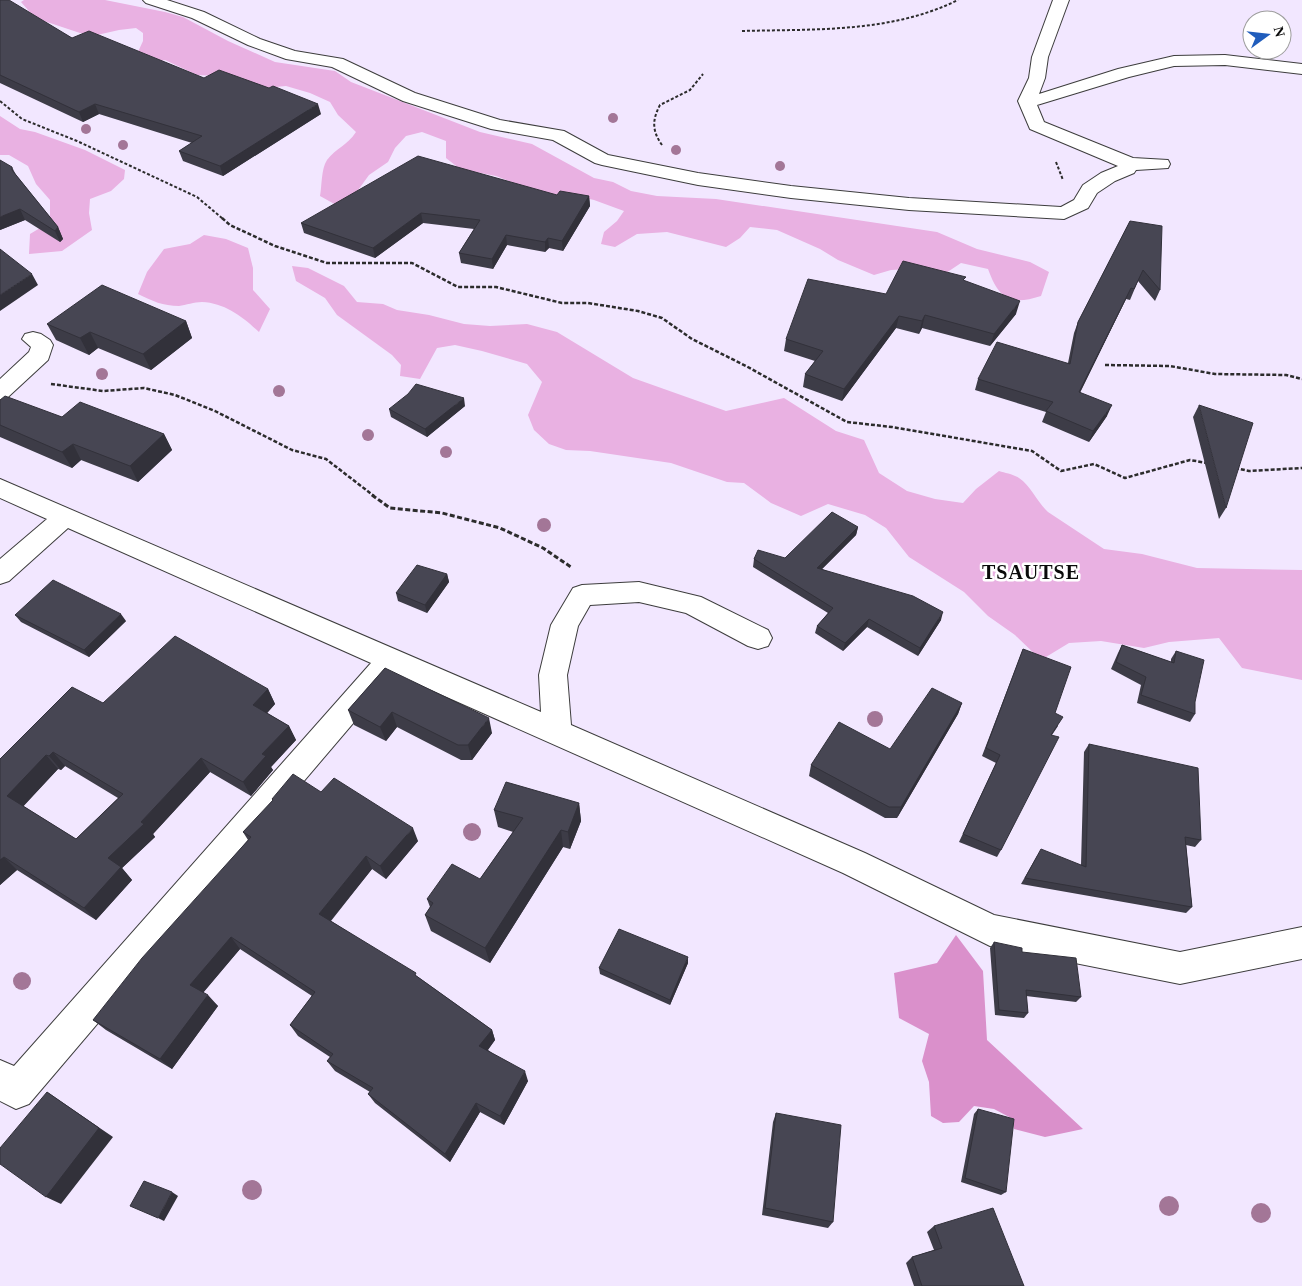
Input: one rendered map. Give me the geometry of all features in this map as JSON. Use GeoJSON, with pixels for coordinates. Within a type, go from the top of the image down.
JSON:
{"type":"FeatureCollection","features":[{"type":"Feature","properties":{"kind":"street"},"geometry":{"type":"LineString","coordinates":[[150,0],[198,15],[254,42],[292,55],[337,63],[409,97],[497,125],[558,135],[602,159],[706,180],[791,192],[918,205],[1064,213],[1081,204],[1090,189],[1108,177],[1127,169],[1130,164]]}},
{"type":"Feature","properties":{"kind":"street"},"geometry":{"type":"LineString","coordinates":[[1061,0],[1040,57],[1037,78],[1027,101],[1036,125],[1130,164],[1161,164]]}},
{"type":"Feature","properties":{"kind":"street"},"geometry":{"type":"LineString","coordinates":[[1027,101],[1041,99],[1124,73],[1174,61],[1225,60],[1302,69]]}},
{"type":"Feature","properties":{"kind":"street"},"geometry":{"type":"LineString","coordinates":[[6,386],[40,355],[42,345],[33,339]]}},
{"type":"Feature","properties":{"kind":"street"},"geometry":{"type":"LineString","coordinates":[[0,488],[854,863],[990,930],[1180,968],[1302,943]]}},
{"type":"Feature","properties":{"kind":"street"},"geometry":{"type":"LineString","coordinates":[[0,574],[65,517]]}},
{"type":"Feature","properties":{"kind":"street"},"geometry":{"type":"LineString","coordinates":[[557,732],[553,675],[565,625],[582,595],[639,592],[692,604],[758,638]]}},
{"type":"Feature","properties":{"kind":"street"},"geometry":{"type":"LineString","coordinates":[[0,1078],[16,1091],[391,659]]}},
{"type":"Feature","properties":{"kind":"path"},"geometry":{"type":"LineString","coordinates":[[742,31],[862,27],[917,17],[958,0]]}},
{"type":"Feature","properties":{"kind":"path"},"geometry":{"type":"LineString","coordinates":[[704,74],[698,84],[686,94],[660,105],[652,120],[656,138],[672,158],[696,169],[706,180]]}},
{"type":"Feature","properties":{"kind":"path"},"geometry":{"type":"LineString","coordinates":[[0,101],[22,119],[77,141],[197,196],[230,225],[274,246],[327,263],[412,263],[458,287],[496,287],[562,303],[588,303],[638,311],[662,318],[692,338],[847,422],[892,427],[1032,452],[1061,471],[1094,464],[1125,478],[1190,460],[1216,464]]}},
{"type":"Feature","properties":{"kind":"path"},"geometry":{"type":"LineString","coordinates":[[1036,125],[1044,146],[1055,160],[1062,178],[1081,204]]}},
{"type":"Feature","properties":{"kind":"path"},"geometry":{"type":"LineString","coordinates":[[1105,365],[1170,366],[1215,374],[1286,375],[1302,379]]}},
{"type":"Feature","properties":{"kind":"path"},"geometry":{"type":"LineString","coordinates":[[6,386],[78,386],[103,391],[144,388],[175,395],[215,412],[292,450],[326,459],[390,508],[452,516],[500,528],[543,548],[572,568],[582,595]]}},
{"type":"Feature","properties":{"kind":"path"},"geometry":{"type":"LineString","coordinates":[[1232,468],[1249,471],[1302,468]]}},
{"type":"Feature","properties":{"kind":"shaded area"},"geometry":{"type":"Polygon","coordinates":[[[24,0],[105,0],[183,17],[228,41],[275,62],[335,71],[351,82],[480,132],[532,144],[594,178],[613,182],[631,191],[657,196],[716,199],[937,232],[977,249],[1030,262],[1049,272],[1041,296],[1014,300],[1007,298],[1001,293],[988,269],[961,263],[943,275],[910,269],[891,270],[874,275],[838,260],[820,249],[777,230],[750,227],[740,238],[726,247],[667,232],[637,234],[615,247],[601,244],[604,232],[617,221],[624,211],[594,200],[572,195],[548,194],[496,176],[460,169],[446,158],[446,141],[422,132],[406,136],[395,148],[388,162],[369,175],[356,193],[338,206],[320,196],[324,168],[330,156],[349,141],[356,132],[338,115],[330,102],[310,93],[286,86],[264,88],[240,77],[197,75],[165,60],[131,67],[143,41],[143,33],[136,28],[97,35],[80,33],[35,18],[21,2],[24,0]]]}},
{"type":"Feature","properties":{"kind":"shaded area"},"geometry":{"type":"Polygon","coordinates":[[[0,116],[20,129],[35,132],[85,150],[125,170],[124,179],[111,191],[90,199],[89,213],[92,230],[62,251],[29,254],[30,234],[50,222],[50,200],[36,184],[28,166],[9,155],[0,155],[0,116]]]}},
{"type":"Feature","properties":{"kind":"shaded area"},"geometry":{"type":"Polygon","coordinates":[[[204,235],[226,239],[248,248],[253,268],[253,290],[270,309],[259,332],[240,316],[218,305],[196,302],[179,306],[168,305],[138,294],[147,272],[164,249],[190,244],[204,235]]]}},
{"type":"Feature","properties":{"kind":"shaded area"},"geometry":{"type":"Polygon","coordinates":[[[292,266],[308,268],[344,286],[357,302],[383,304],[397,310],[429,315],[464,324],[490,326],[527,324],[557,332],[633,378],[726,411],[784,398],[836,431],[864,440],[879,473],[907,491],[935,499],[963,503],[976,489],[999,471],[1019,478],[1027,485],[1048,512],[1104,549],[1142,554],[1197,568],[1302,570],[1302,680],[1242,668],[1219,638],[1169,642],[1144,648],[1101,641],[1069,643],[1041,660],[1015,635],[988,616],[964,592],[909,557],[886,528],[865,515],[828,504],[801,516],[771,503],[744,483],[727,482],[671,463],[590,451],[566,450],[549,444],[534,430],[528,415],[542,382],[527,364],[455,345],[437,348],[420,379],[400,376],[401,365],[392,355],[337,315],[325,298],[296,281],[292,266]]]}},
{"type":"Feature","properties":{"kind":"shaded area"},"geometry":{"type":"Polygon","coordinates":[[[956,935],[983,971],[987,1040],[1083,1129],[1045,1137],[1014,1129],[1013,1119],[994,1109],[974,1106],[959,1122],[943,1123],[931,1116],[929,1082],[922,1061],[929,1034],[899,1018],[894,973],[937,963],[956,935]]]}},
{"type":"Feature","properties":{"kind":"building"},"geometry":{"type":"Polygon","coordinates":[[[0,0],[9,0],[72,38],[89,31],[204,78],[219,70],[269,88],[273,86],[318,104],[220,166],[179,151],[202,136],[95,104],[79,112],[0,75],[0,0]]]}},
{"type":"Feature","properties":{"kind":"building"},"geometry":{"type":"Polygon","coordinates":[[[418,156],[557,195],[560,191],[589,196],[562,241],[548,238],[545,242],[506,235],[492,259],[459,253],[480,220],[421,213],[373,248],[301,223],[418,156]]]}},
{"type":"Feature","properties":{"kind":"building"},"geometry":{"type":"Polygon","coordinates":[[[0,160],[12,167],[12,170],[58,227],[55,231],[20,209],[0,217],[0,160]]]}},
{"type":"Feature","properties":{"kind":"building"},"geometry":{"type":"Polygon","coordinates":[[[1130,221],[1162,226],[1160,290],[1143,270],[1134,289],[1131,288],[1079,392],[1112,405],[1093,431],[1046,411],[1053,402],[978,379],[997,342],[1070,364],[1078,322],[1130,221]]]}},
{"type":"Feature","properties":{"kind":"building"},"geometry":{"type":"Polygon","coordinates":[[[0,249],[32,274],[0,295],[0,249]]]}},
{"type":"Feature","properties":{"kind":"building"},"geometry":{"type":"Polygon","coordinates":[[[903,261],[966,277],[963,280],[1020,301],[994,334],[925,315],[922,321],[899,316],[844,389],[805,374],[823,351],[786,339],[808,279],[886,294],[903,261]]]}},
{"type":"Feature","properties":{"kind":"building"},"geometry":{"type":"Polygon","coordinates":[[[102,285],[186,321],[143,354],[90,332],[80,338],[47,324],[102,285]]]}},
{"type":"Feature","properties":{"kind":"building"},"geometry":{"type":"Polygon","coordinates":[[[416,384],[464,398],[425,429],[389,409],[408,394],[416,384]]]}},
{"type":"Feature","properties":{"kind":"building"},"geometry":{"type":"Polygon","coordinates":[[[5,396],[62,417],[80,402],[164,434],[130,466],[73,444],[62,452],[0,425],[0,400],[5,396]]]}},
{"type":"Feature","properties":{"kind":"building"},"geometry":{"type":"Polygon","coordinates":[[[1199,405],[1253,423],[1226,508],[1199,405]]]}},
{"type":"Feature","properties":{"kind":"building"},"geometry":{"type":"Polygon","coordinates":[[[832,512],[858,527],[817,568],[913,596],[943,612],[920,648],[869,619],[845,643],[817,626],[833,608],[754,559],[758,550],[785,558],[832,512]]]}},
{"type":"Feature","properties":{"kind":"building"},"geometry":{"type":"Polygon","coordinates":[[[417,565],[447,574],[425,605],[396,593],[417,565]]]}},
{"type":"Feature","properties":{"kind":"building"},"geometry":{"type":"Polygon","coordinates":[[[53,580],[121,614],[84,650],[15,615],[53,580]]]}},
{"type":"Feature","properties":{"kind":"building"},"geometry":{"type":"Polygon","coordinates":[[[175,636],[268,689],[253,705],[289,726],[262,754],[266,756],[243,782],[201,758],[141,822],[144,824],[108,858],[121,867],[84,908],[4,857],[0,860],[0,759],[72,687],[103,703],[175,636]],[[53,752],[49,756],[46,755],[7,796],[76,839],[123,794],[53,752]]]}},
{"type":"Feature","properties":{"kind":"building"},"geometry":{"type":"Polygon","coordinates":[[[1122,645],[1174,663],[1176,651],[1204,660],[1195,702],[1195,714],[1141,695],[1146,677],[1116,662],[1122,645]]]}},
{"type":"Feature","properties":{"kind":"building"},"geometry":{"type":"Polygon","coordinates":[[[1023,649],[1071,667],[1055,713],[1063,717],[1051,735],[1059,737],[1001,850],[963,834],[1000,755],[986,748],[1023,649]]]}},
{"type":"Feature","properties":{"kind":"building"},"geometry":{"type":"Polygon","coordinates":[[[385,668],[489,718],[468,745],[458,745],[392,712],[380,727],[348,710],[385,668]]]}},
{"type":"Feature","properties":{"kind":"building"},"geometry":{"type":"Polygon","coordinates":[[[932,688],[962,703],[901,807],[889,807],[811,765],[839,722],[890,749],[932,688]]]}},
{"type":"Feature","properties":{"kind":"building"},"geometry":{"type":"Polygon","coordinates":[[[1089,744],[1198,768],[1201,840],[1185,837],[1192,907],[1025,878],[1041,849],[1086,867],[1089,744]]]}},
{"type":"Feature","properties":{"kind":"building"},"geometry":{"type":"Polygon","coordinates":[[[293,774],[321,792],[334,778],[413,828],[380,866],[366,856],[319,914],[416,973],[415,975],[492,1030],[479,1046],[525,1071],[500,1116],[476,1103],[445,1154],[368,1094],[373,1088],[327,1061],[333,1054],[290,1025],[315,992],[231,937],[190,985],[208,995],[160,1059],[93,1020],[142,958],[251,837],[243,832],[273,800],[293,774]]]}},
{"type":"Feature","properties":{"kind":"building"},"geometry":{"type":"Polygon","coordinates":[[[506,782],[579,803],[568,832],[561,830],[485,948],[425,915],[433,903],[427,899],[452,864],[480,879],[523,818],[494,810],[506,782]]]}},
{"type":"Feature","properties":{"kind":"building"},"geometry":{"type":"Polygon","coordinates":[[[619,929],[688,957],[670,1000],[599,968],[619,929]]]}},
{"type":"Feature","properties":{"kind":"building"},"geometry":{"type":"Polygon","coordinates":[[[994,942],[1022,948],[1022,952],[1076,958],[1081,997],[1026,990],[1028,1013],[999,1010],[994,942]]]}},
{"type":"Feature","properties":{"kind":"building"},"geometry":{"type":"Polygon","coordinates":[[[47,1092],[99,1128],[46,1197],[0,1164],[0,1148],[47,1092]]]}},
{"type":"Feature","properties":{"kind":"building"},"geometry":{"type":"Polygon","coordinates":[[[978,1109],[1014,1119],[1006,1192],[965,1178],[978,1109]]]}},
{"type":"Feature","properties":{"kind":"building"},"geometry":{"type":"Polygon","coordinates":[[[776,1113],[841,1125],[833,1222],[765,1208],[776,1113]]]}},
{"type":"Feature","properties":{"kind":"building"},"geometry":{"type":"Polygon","coordinates":[[[144,1181],[172,1192],[158,1218],[130,1206],[144,1181]]]}},
{"type":"Feature","properties":{"kind":"building"},"geometry":{"type":"Polygon","coordinates":[[[993,1208],[1024,1286],[922,1286],[912,1257],[942,1248],[934,1226],[993,1208]]]}},
{"type":"Feature","properties":{"kind":"district","name":"TSAUTSE"},"geometry":{"type":"Point","coordinates":[1031,572]}}]}
